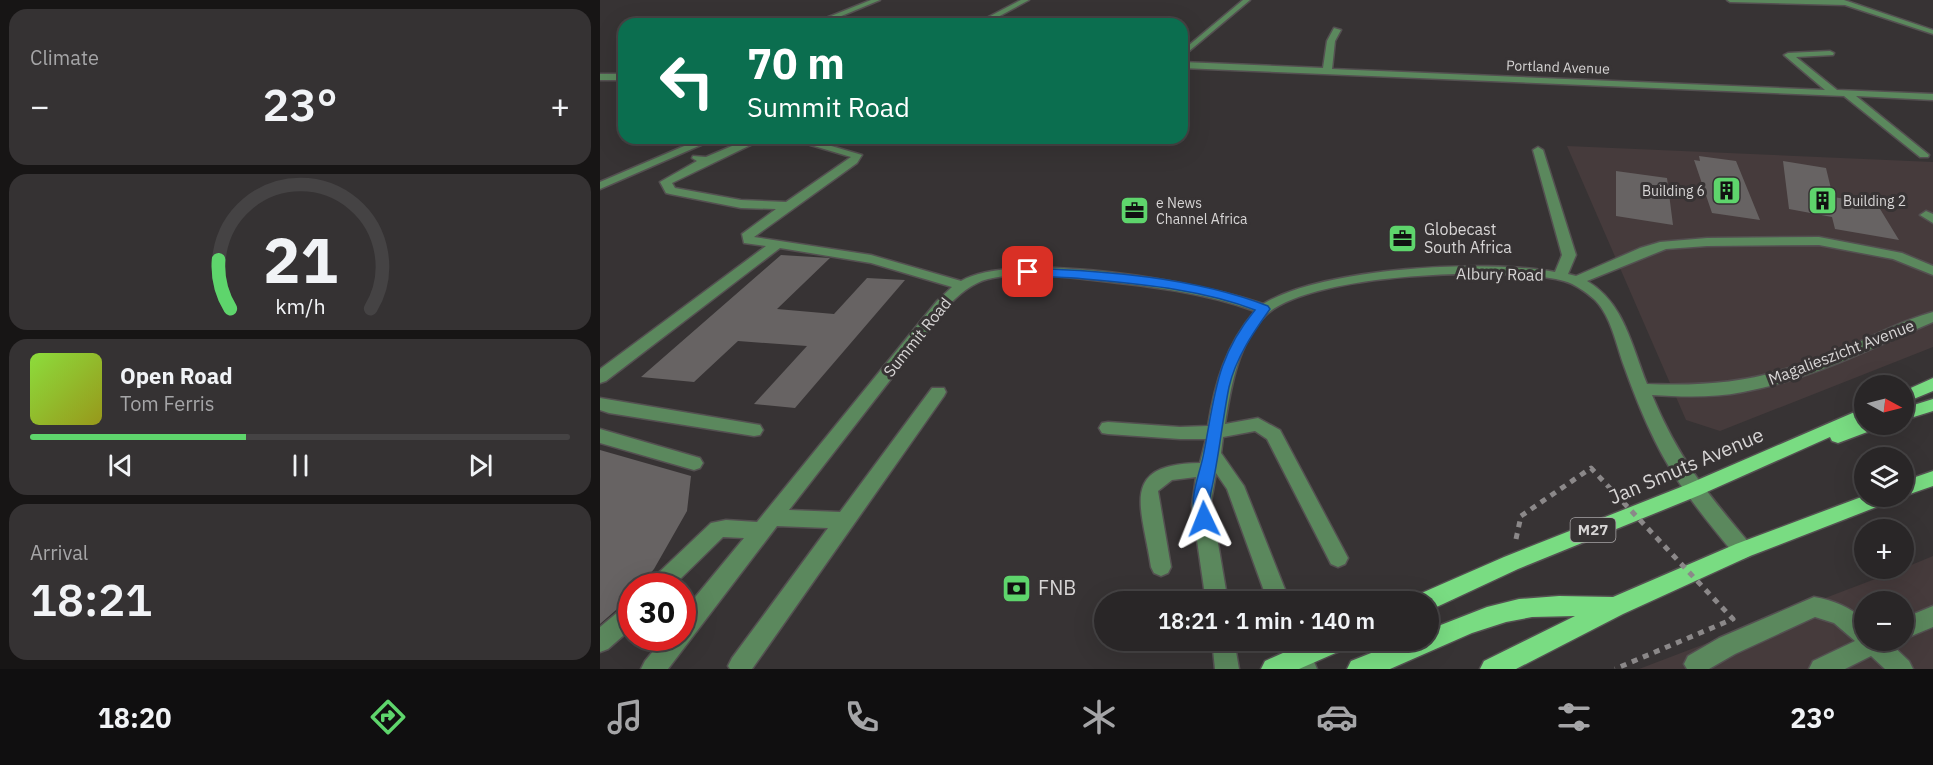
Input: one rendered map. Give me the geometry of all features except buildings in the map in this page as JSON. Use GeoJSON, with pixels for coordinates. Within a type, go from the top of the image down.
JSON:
{"type":"FeatureCollection","features":[{"type":"Feature","properties":{"kind":"main road"},"geometry":{"type":"LineString","coordinates":[[1914,393],[1933,384]]}},
{"type":"Feature","properties":{"kind":"main road"},"geometry":{"type":"LineString","coordinates":[[1914,411],[1933,405]]}},
{"type":"Feature","properties":{"kind":"main road","name":"Jan Smuts Avenue"},"geometry":{"type":"LineString","coordinates":[[1439,596],[1511,563],[1761,461],[1854,419]]}},
{"type":"Feature","properties":{"kind":"main road"},"geometry":{"type":"LineString","coordinates":[[1761,461],[1854,430]]}},
{"type":"Feature","properties":{"kind":"main road"},"geometry":{"type":"LineString","coordinates":[[1914,485],[1933,478]]}},
{"type":"Feature","properties":{"kind":"main road"},"geometry":{"type":"LineString","coordinates":[[1494,668],[1615,607],[1743,550],[1856,507]]}},
{"type":"Feature","properties":{"kind":"main road"},"geometry":{"type":"LineString","coordinates":[[1359,669],[1472,623],[1507,612],[1541,607],[1615,607]]}},
{"type":"Feature","properties":{"kind":"main road"},"geometry":{"type":"LineString","coordinates":[[1273,669],[1300,656]]}},
{"type":"Feature","properties":{"kind":"street"},"geometry":{"type":"LineString","coordinates":[[831,18],[877,0]]}},
{"type":"Feature","properties":{"kind":"street"},"geometry":{"type":"LineString","coordinates":[[991,18],[1026,0]]}},
{"type":"Feature","properties":{"kind":"street"},"geometry":{"type":"LineString","coordinates":[[1188,50],[1247,0]]}},
{"type":"Feature","properties":{"kind":"street"},"geometry":{"type":"LineString","coordinates":[[1730,0],[1846,3]]}},
{"type":"Feature","properties":{"kind":"street"},"geometry":{"type":"LineString","coordinates":[[1837,0],[1933,33]]}},
{"type":"Feature","properties":{"kind":"street"},"geometry":{"type":"LineString","coordinates":[[1327,71],[1331,41],[1337,30]]}},
{"type":"Feature","properties":{"kind":"street"},"geometry":{"type":"LineString","coordinates":[[1830,53],[1788,55],[1924,155]]}},
{"type":"Feature","properties":{"kind":"street","name":"Portland Avenue"},"geometry":{"type":"LineString","coordinates":[[1188,65],[1933,97]]}},
{"type":"Feature","properties":{"kind":"street"},"geometry":{"type":"LineString","coordinates":[[600,77],[618,77]]}},
{"type":"Feature","properties":{"kind":"street"},"geometry":{"type":"LineString","coordinates":[[600,186],[698,144]]}},
{"type":"Feature","properties":{"kind":"street"},"geometry":{"type":"LineString","coordinates":[[746,144],[666,182],[666,187],[670,191],[741,204],[786,206]]}},
{"type":"Feature","properties":{"kind":"street"},"geometry":{"type":"LineString","coordinates":[[815,144],[857,155],[853,161],[747,234],[748,240],[842,254],[916,270],[962,286]]}},
{"type":"Feature","properties":{"kind":"street"},"geometry":{"type":"LineString","coordinates":[[1538,150],[1569,255],[1560,276]]}},
{"type":"Feature","properties":{"kind":"street"},"geometry":{"type":"LineString","coordinates":[[676,153],[706,161]]}},
{"type":"Feature","properties":{"kind":"street"},"geometry":{"type":"LineString","coordinates":[[1577,281],[1655,248],[1681,243],[1707,242],[1819,241],[1897,256],[1933,271]]}},
{"type":"Feature","properties":{"kind":"street"},"geometry":{"type":"LineString","coordinates":[[600,376],[778,244]]}},
{"type":"Feature","properties":{"kind":"street","name":"Albury Road"},"geometry":{"type":"LineString","coordinates":[[1215,591],[1201,498],[1210,462],[1222,385],[1233,356],[1249,326],[1264,309],[1285,297],[1343,280],[1381,276],[1497,271],[1560,276],[1577,281],[1603,299],[1611,310],[1641,389],[1673,459],[1693,490],[1743,550]]}},
{"type":"Feature","properties":{"kind":"street","name":"Summit Road"},"geometry":{"type":"LineString","coordinates":[[696,614],[942,304],[962,286],[987,275],[1014,272],[1070,274],[1208,291],[1264,309]]}},
{"type":"Feature","properties":{"kind":"street","name":"Magalieszicht Avenue"},"geometry":{"type":"LineString","coordinates":[[1641,389],[1688,391],[1755,385],[1793,373],[1933,317]]}},
{"type":"Feature","properties":{"kind":"street"},"geometry":{"type":"LineString","coordinates":[[740,666],[938,392]]}},
{"type":"Feature","properties":{"kind":"street"},"geometry":{"type":"LineString","coordinates":[[600,404],[754,430]]}},
{"type":"Feature","properties":{"kind":"street"},"geometry":{"type":"LineString","coordinates":[[1108,428],[1180,433],[1215,432],[1258,424],[1272,433],[1338,558]]}},
{"type":"Feature","properties":{"kind":"street"},"geometry":{"type":"LineString","coordinates":[[600,436],[694,464]]}},
{"type":"Feature","properties":{"kind":"street"},"geometry":{"type":"LineString","coordinates":[[1161,567],[1149,491],[1153,481],[1158,476],[1210,462],[1235,486],[1275,591]]}},
{"type":"Feature","properties":{"kind":"street"},"geometry":{"type":"LineString","coordinates":[[671,573],[717,529],[845,520]]}},
{"type":"Feature","properties":{"kind":"street"},"geometry":{"type":"LineString","coordinates":[[1696,664],[1727,646],[1814,607],[1828,608],[1854,624]]}},
{"type":"Feature","properties":{"kind":"street"},"geometry":{"type":"LineString","coordinates":[[1914,625],[1933,616]]}},
{"type":"Feature","properties":{"kind":"street"},"geometry":{"type":"LineString","coordinates":[[600,641],[618,626]]}},
{"type":"Feature","properties":{"kind":"street"},"geometry":{"type":"LineString","coordinates":[[653,669],[668,651]]}},
{"type":"Feature","properties":{"kind":"street"},"geometry":{"type":"LineString","coordinates":[[1225,651],[1227,669]]}},
{"type":"Feature","properties":{"kind":"street"},"geometry":{"type":"LineString","coordinates":[[1821,669],[1854,651]]}},
{"type":"Feature","properties":{"kind":"street"},"geometry":{"type":"LineString","coordinates":[[1884,651],[1901,669]]}},
{"type":"Feature","properties":{"kind":"path"},"geometry":{"type":"LineString","coordinates":[[1521,516],[1592,468],[1733,619],[1614,669]]}},
{"type":"Feature","properties":{"kind":"shaded area"},"geometry":{"type":"Polygon","coordinates":[[[1567,146],[1933,162],[1933,347],[1862,375],[1854,375],[1854,378],[1720,431],[1686,420],[1567,146]]]}},
{"type":"Feature","properties":{"kind":"shaded area"},"geometry":{"type":"Polygon","coordinates":[[[1933,556],[1933,669],[1639,669],[1875,579],[1914,579],[1914,564],[1933,556]]]}},
{"type":"Feature","properties":{"kind":"place","name":"Building 6"},"geometry":{"type":"Point","coordinates":[1726,191]}},
{"type":"Feature","properties":{"kind":"place","name":"Building 2"},"geometry":{"type":"Point","coordinates":[1822,201]}},
{"type":"Feature","properties":{"kind":"place","name":"e News Channel Africa"},"geometry":{"type":"Point","coordinates":[1135,211]}},
{"type":"Feature","properties":{"kind":"place","name":"Globecast South Africa"},"geometry":{"type":"Point","coordinates":[1403,238]}},
{"type":"Feature","properties":{"kind":"place","name":"FNB"},"geometry":{"type":"Point","coordinates":[1017,588]}},
{"type":"Feature","properties":{"kind":"route"},"geometry":{"type":"LineString","coordinates":[[1028,272],[1070,274],[1208,291],[1239,299],[1264,309],[1249,326],[1233,356],[1222,385],[1212,454],[1201,498],[1204,519]]}}]}
